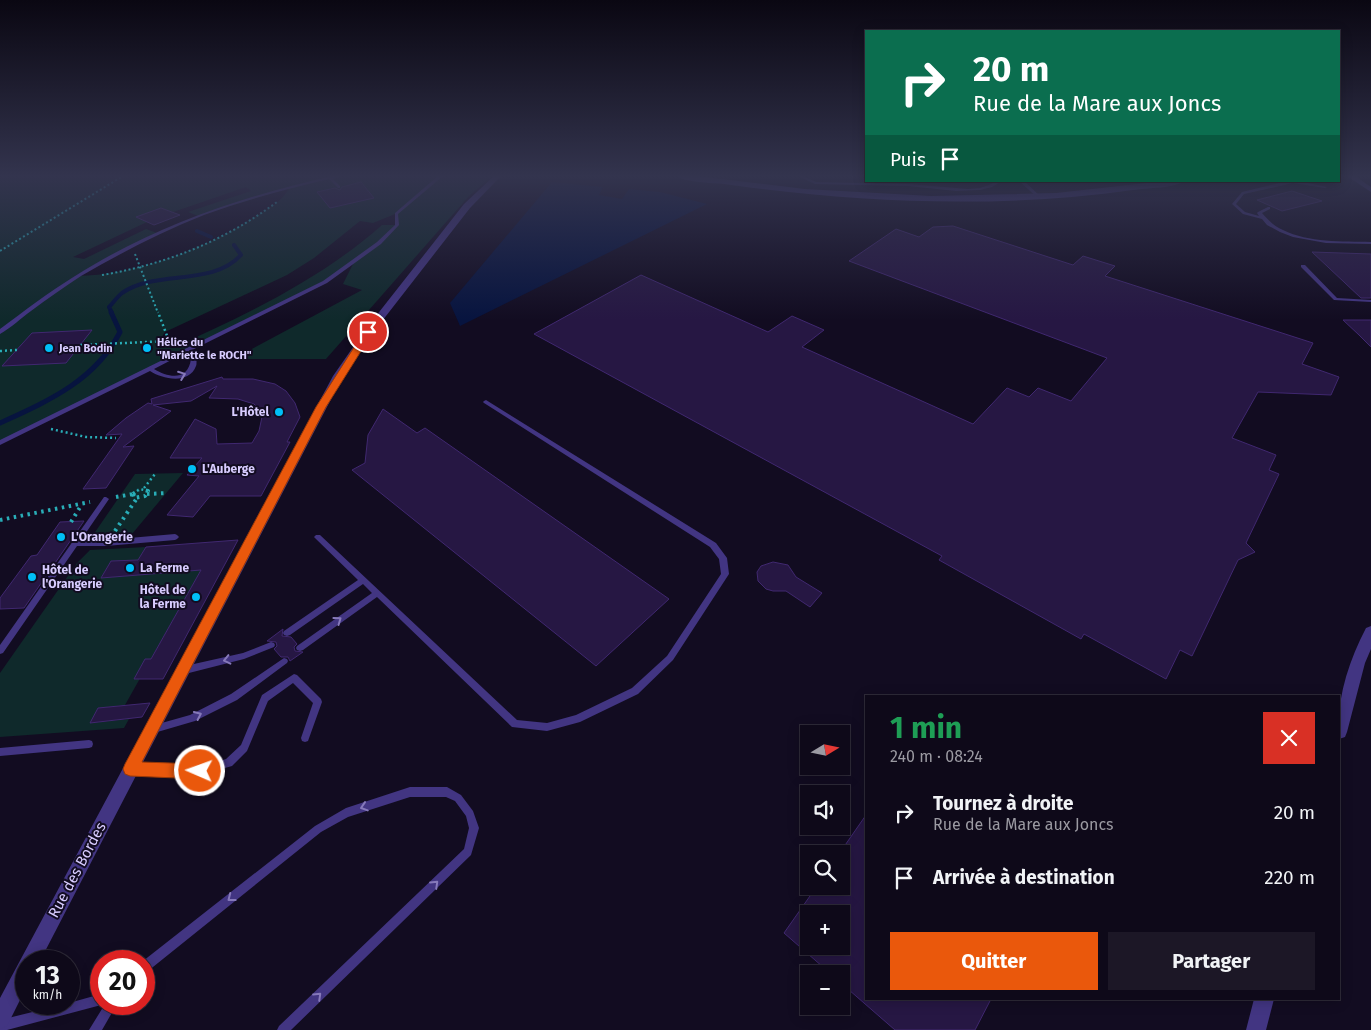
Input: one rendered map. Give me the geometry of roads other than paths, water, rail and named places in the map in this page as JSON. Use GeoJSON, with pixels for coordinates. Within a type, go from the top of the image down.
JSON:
{"type":"FeatureCollection","features":[{"type":"Feature","properties":{"kind":"street","name":"Rue des Bordes"},"geometry":{"type":"LineString","coordinates":[[36,950],[338,376],[368,332],[453,224]]}},
{"type":"Feature","properties":{"kind":"street"},"geometry":{"type":"LineString","coordinates":[[1340,728],[1358,663],[1371,632]]}},
{"type":"Feature","properties":{"kind":"street"},"geometry":{"type":"LineString","coordinates":[[0,1019],[15,990]]}},
{"type":"Feature","properties":{"kind":"street"},"geometry":{"type":"LineString","coordinates":[[1256,1030],[1264,1000]]}},
{"type":"Feature","properties":{"kind":"lane"},"geometry":{"type":"LineString","coordinates":[[0,332],[33,305],[74,277],[130,246],[180,224]]}},
{"type":"Feature","properties":{"kind":"lane"},"geometry":{"type":"LineString","coordinates":[[0,443],[309,290],[346,268],[379,242],[397,224]]}},
{"type":"Feature","properties":{"kind":"lane"},"geometry":{"type":"LineString","coordinates":[[1268,224],[1282,233],[1314,240],[1371,243]]}},
{"type":"Feature","properties":{"kind":"lane"},"geometry":{"type":"LineString","coordinates":[[1303,266],[1336,299],[1371,301]]}},
{"type":"Feature","properties":{"kind":"lane"},"geometry":{"type":"LineString","coordinates":[[150,369],[166,378],[182,377],[189,373],[194,364],[194,358],[183,354]]}},
{"type":"Feature","properties":{"kind":"lane"},"geometry":{"type":"LineString","coordinates":[[318,537],[516,724],[547,727],[577,719],[635,691],[670,658],[725,574],[723,558],[713,545],[486,402]]}},
{"type":"Feature","properties":{"kind":"lane"},"geometry":{"type":"LineString","coordinates":[[0,651],[106,499]]}},
{"type":"Feature","properties":{"kind":"lane"},"geometry":{"type":"LineString","coordinates":[[76,543],[106,543],[175,537]]}},
{"type":"Feature","properties":{"kind":"lane"},"geometry":{"type":"LineString","coordinates":[[287,633],[364,580]]}},
{"type":"Feature","properties":{"kind":"lane"},"geometry":{"type":"LineString","coordinates":[[300,648],[376,593]]}},
{"type":"Feature","properties":{"kind":"lane"},"geometry":{"type":"LineString","coordinates":[[183,670],[244,656],[271,645]]}},
{"type":"Feature","properties":{"kind":"lane"},"geometry":{"type":"LineString","coordinates":[[152,730],[192,718],[234,697],[284,660]]}},
{"type":"Feature","properties":{"kind":"lane"},"geometry":{"type":"LineString","coordinates":[[128,774],[200,771],[230,763],[244,748],[265,698],[294,678],[318,702],[305,738]]}},
{"type":"Feature","properties":{"kind":"lane"},"geometry":{"type":"LineString","coordinates":[[0,752],[89,744]]}},
{"type":"Feature","properties":{"kind":"lane"},"geometry":{"type":"LineString","coordinates":[[155,958],[318,829],[339,817],[410,792],[447,792],[458,798],[470,814],[474,828],[468,852],[283,1030]]}},
{"type":"Feature","properties":{"kind":"lane"},"geometry":{"type":"LineString","coordinates":[[0,1026],[90,1003]]}},
{"type":"Feature","properties":{"kind":"lane"},"geometry":{"type":"LineString","coordinates":[[95,1030],[104,1015]]}},
{"type":"Feature","properties":{"kind":"water"},"geometry":{"type":"Polygon","coordinates":[[[517,224],[666,224],[460,326],[450,303],[517,224]]]}},
{"type":"Feature","properties":{"kind":"waterway"},"geometry":{"type":"LineString","coordinates":[[197,231],[211,237]]}},
{"type":"Feature","properties":{"kind":"waterway"},"geometry":{"type":"LineString","coordinates":[[112,313],[109,307],[122,293],[136,286],[151,281],[200,275],[229,265],[241,255],[234,245]]}},
{"type":"Feature","properties":{"kind":"waterway"},"geometry":{"type":"LineString","coordinates":[[0,423],[69,388],[84,377],[110,349],[120,332],[111,312]]}},
{"type":"Feature","properties":{"kind":"place","name":"Jean Bodin"},"geometry":{"type":"Point","coordinates":[49,348]}},
{"type":"Feature","properties":{"kind":"place","name":"Hélice du \"Mariette le ROCH\""},"geometry":{"type":"Point","coordinates":[147,348]}},
{"type":"Feature","properties":{"kind":"place","name":"L'Hôtel"},"geometry":{"type":"Point","coordinates":[279,412]}},
{"type":"Feature","properties":{"kind":"place","name":"L'Auberge"},"geometry":{"type":"Point","coordinates":[192,469]}},
{"type":"Feature","properties":{"kind":"place","name":"L'Orangerie"},"geometry":{"type":"Point","coordinates":[61,537]}},
{"type":"Feature","properties":{"kind":"place","name":"La Ferme"},"geometry":{"type":"Point","coordinates":[130,568]}},
{"type":"Feature","properties":{"kind":"place","name":"Hôtel de l'Orangerie"},"geometry":{"type":"Point","coordinates":[32,577]}},
{"type":"Feature","properties":{"kind":"place","name":"Hôtel de la Ferme"},"geometry":{"type":"Point","coordinates":[196,597]}}]}
